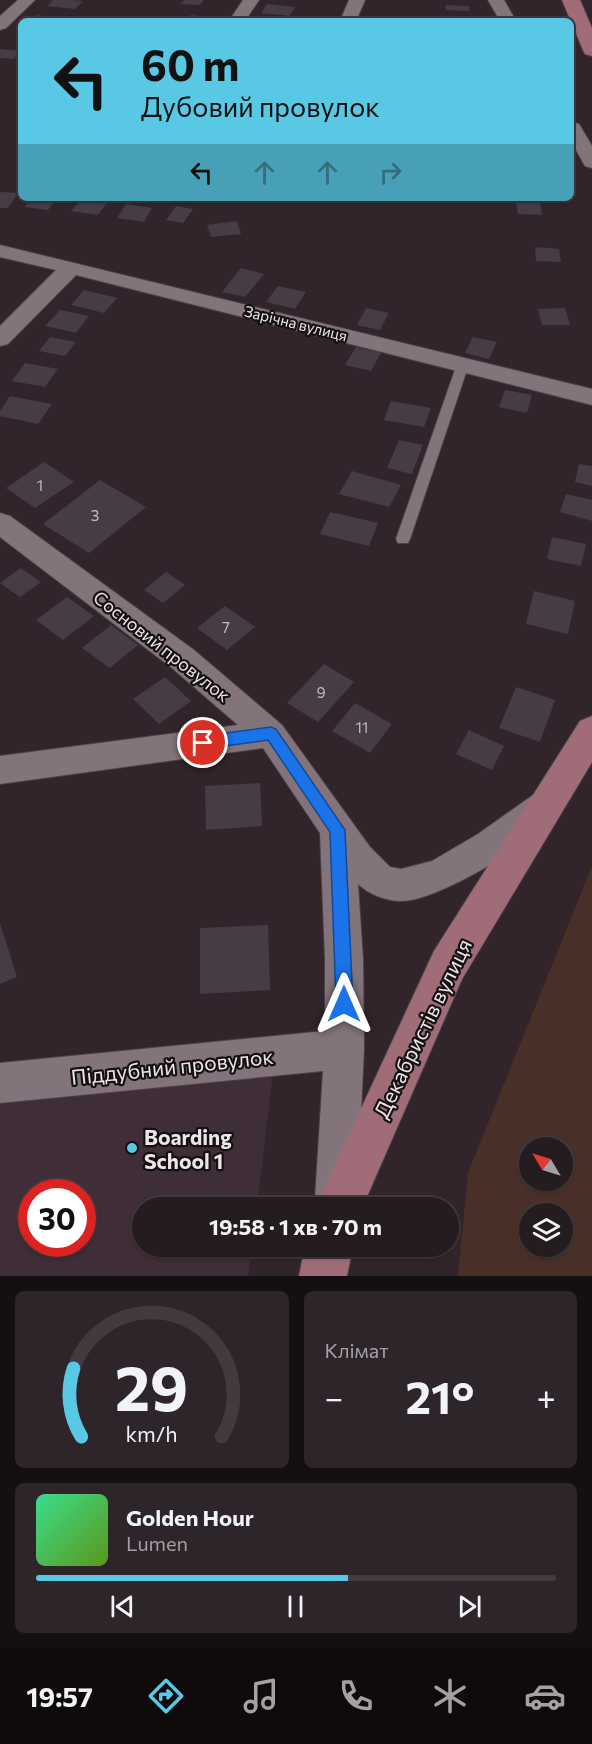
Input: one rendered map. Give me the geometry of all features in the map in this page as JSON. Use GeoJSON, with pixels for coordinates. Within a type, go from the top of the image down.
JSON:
{"type":"FeatureCollection","features":[{"type":"Feature","properties":{"kind":"street"},"geometry":{"type":"LineString","coordinates":[[0,25],[27,0]]}},
{"type":"Feature","properties":{"kind":"street"},"geometry":{"type":"LineString","coordinates":[[239,18],[251,0]]}},
{"type":"Feature","properties":{"kind":"street"},"geometry":{"type":"LineString","coordinates":[[349,18],[357,0]]}},
{"type":"Feature","properties":{"kind":"street"},"geometry":{"type":"LineString","coordinates":[[496,0],[506,18]]}},
{"type":"Feature","properties":{"kind":"street"},"geometry":{"type":"LineString","coordinates":[[572,0],[592,50]]}},
{"type":"Feature","properties":{"kind":"street"},"geometry":{"type":"LineString","coordinates":[[574,131],[592,162]]}},
{"type":"Feature","properties":{"kind":"street","name":"Зарічна вулиця"},"geometry":{"type":"LineString","coordinates":[[0,251],[463,364],[592,398]]}},
{"type":"Feature","properties":{"kind":"street"},"geometry":{"type":"LineString","coordinates":[[0,339],[71,267]]}},
{"type":"Feature","properties":{"kind":"street","name":"Сосновий провулок"},"geometry":{"type":"LineString","coordinates":[[0,523],[183,659],[271,734],[368,871],[384,882],[403,885],[439,876],[549,803]]}},
{"type":"Feature","properties":{"kind":"street","name":"Декабристів вулиця"},"geometry":{"type":"LineString","coordinates":[[342,1197],[448,965],[592,731]]}},
{"type":"Feature","properties":{"kind":"street"},"geometry":{"type":"LineString","coordinates":[[0,770],[271,734]]}},
{"type":"Feature","properties":{"kind":"street"},"geometry":{"type":"LineString","coordinates":[[337,830],[344,959],[344,1049],[337,1197]]}},
{"type":"Feature","properties":{"kind":"street","name":"Піддубний провулок"},"geometry":{"type":"LineString","coordinates":[[0,1083],[344,1049]]}},
{"type":"Feature","properties":{"kind":"street"},"geometry":{"type":"LineString","coordinates":[[323,1276],[327,1257]]}},
{"type":"Feature","properties":{"kind":"lane"},"geometry":{"type":"LineString","coordinates":[[403,539],[463,364]]}},
{"type":"Feature","properties":{"kind":"shaded area"},"geometry":{"type":"Polygon","coordinates":[[[592,866],[592,1276],[458,1276],[468,1173],[592,866]]]}},
{"type":"Feature","properties":{"kind":"shaded area","name":"Boarding School 1"},"geometry":{"type":"Polygon","coordinates":[[[273,1073],[258,1197],[132,1197],[132,1257],[251,1257],[248,1276],[0,1276],[0,1104],[54,1095],[273,1073]]]}},
{"type":"Feature","properties":{"kind":"building"},"geometry":{"type":"Polygon","coordinates":[[[53,0],[83,1],[75,9],[47,6],[53,0]]]}},
{"type":"Feature","properties":{"kind":"building"},"geometry":{"type":"Polygon","coordinates":[[[184,0],[204,0],[200,5],[181,4],[184,0]]]}},
{"type":"Feature","properties":{"kind":"building"},"geometry":{"type":"Polygon","coordinates":[[[267,4],[295,7],[290,16],[261,13],[267,4]]]}},
{"type":"Feature","properties":{"kind":"building"},"geometry":{"type":"Polygon","coordinates":[[[446,5],[469,6],[469,11],[446,10],[446,5]]]}},
{"type":"Feature","properties":{"kind":"building"},"geometry":{"type":"Polygon","coordinates":[[[36,15],[59,18],[33,18],[36,15]]]}},
{"type":"Feature","properties":{"kind":"building"},"geometry":{"type":"Polygon","coordinates":[[[191,15],[218,18],[188,18],[191,15]]]}},
{"type":"Feature","properties":{"kind":"building"},"geometry":{"type":"Polygon","coordinates":[[[457,16],[477,16],[478,18],[457,18],[457,16]]]}},
{"type":"Feature","properties":{"kind":"building"},"geometry":{"type":"Polygon","coordinates":[[[0,49],[18,51],[14,59],[0,58],[0,49]]]}},
{"type":"Feature","properties":{"kind":"building"},"geometry":{"type":"Polygon","coordinates":[[[0,192],[18,193],[8,208],[0,208],[0,192]]]}},
{"type":"Feature","properties":{"kind":"building"},"geometry":{"type":"Polygon","coordinates":[[[29,201],[55,201],[48,210],[24,207],[29,201]]]}},
{"type":"Feature","properties":{"kind":"building"},"geometry":{"type":"Polygon","coordinates":[[[79,201],[108,201],[98,215],[71,211],[79,201]]]}},
{"type":"Feature","properties":{"kind":"building"},"geometry":{"type":"Polygon","coordinates":[[[516,203],[540,203],[542,215],[518,214],[516,203]]]}},
{"type":"Feature","properties":{"kind":"building"},"geometry":{"type":"Polygon","coordinates":[[[126,204],[152,208],[144,222],[117,218],[126,204]]]}},
{"type":"Feature","properties":{"kind":"building"},"geometry":{"type":"Polygon","coordinates":[[[176,206],[193,209],[183,223],[166,220],[176,206]]]}},
{"type":"Feature","properties":{"kind":"building"},"geometry":{"type":"Polygon","coordinates":[[[237,221],[241,234],[211,237],[207,225],[237,221]]]}},
{"type":"Feature","properties":{"kind":"building"},"geometry":{"type":"Polygon","coordinates":[[[535,247],[559,249],[561,262],[536,261],[535,247]]]}},
{"type":"Feature","properties":{"kind":"building"},"geometry":{"type":"Polygon","coordinates":[[[241,268],[264,274],[245,297],[222,292],[241,268]]]}},
{"type":"Feature","properties":{"kind":"building"},"geometry":{"type":"Polygon","coordinates":[[[278,286],[306,292],[295,309],[266,302],[278,286]]]}},
{"type":"Feature","properties":{"kind":"building"},"geometry":{"type":"Polygon","coordinates":[[[84,290],[117,298],[104,313],[71,305],[84,290]]]}},
{"type":"Feature","properties":{"kind":"building"},"geometry":{"type":"Polygon","coordinates":[[[366,308],[389,313],[380,330],[357,325],[366,308]]]}},
{"type":"Feature","properties":{"kind":"building"},"geometry":{"type":"Polygon","coordinates":[[[565,308],[570,325],[542,325],[538,309],[565,308]]]}},
{"type":"Feature","properties":{"kind":"building"},"geometry":{"type":"Polygon","coordinates":[[[60,310],[89,316],[76,333],[45,326],[60,310]]]}},
{"type":"Feature","properties":{"kind":"building"},"geometry":{"type":"Polygon","coordinates":[[[50,337],[76,342],[65,356],[39,351],[50,337]]]}},
{"type":"Feature","properties":{"kind":"building"},"geometry":{"type":"Polygon","coordinates":[[[473,337],[497,342],[489,359],[465,353],[473,337]]]}},
{"type":"Feature","properties":{"kind":"building"},"geometry":{"type":"Polygon","coordinates":[[[356,347],[381,353],[371,371],[345,365],[356,347]]]}},
{"type":"Feature","properties":{"kind":"building"},"geometry":{"type":"Polygon","coordinates":[[[25,363],[58,369],[45,387],[12,381],[25,363]]]}},
{"type":"Feature","properties":{"kind":"building"},"geometry":{"type":"Polygon","coordinates":[[[505,390],[532,395],[527,413],[499,407],[505,390]]]}},
{"type":"Feature","properties":{"kind":"building"},"geometry":{"type":"Polygon","coordinates":[[[10,396],[52,404],[38,424],[0,416],[0,411],[10,396]]]}},
{"type":"Feature","properties":{"kind":"building"},"geometry":{"type":"Polygon","coordinates":[[[391,401],[431,408],[424,427],[384,420],[391,401]]]}},
{"type":"Feature","properties":{"kind":"building"},"geometry":{"type":"Polygon","coordinates":[[[399,440],[423,445],[412,474],[387,468],[399,440]]]}},
{"type":"Feature","properties":{"kind":"building"},"geometry":{"type":"Polygon","coordinates":[[[44,462],[74,482],[35,508],[6,488],[44,462]]]}},
{"type":"Feature","properties":{"kind":"building"},"geometry":{"type":"Polygon","coordinates":[[[579,464],[592,466],[592,486],[575,482],[579,464]]]}},
{"type":"Feature","properties":{"kind":"building"},"geometry":{"type":"Polygon","coordinates":[[[352,471],[401,485],[389,507],[339,494],[352,471]]]}},
{"type":"Feature","properties":{"kind":"building"},"geometry":{"type":"Polygon","coordinates":[[[100,480],[146,507],[89,553],[43,524],[100,480]]]}},
{"type":"Feature","properties":{"kind":"building"},"geometry":{"type":"Polygon","coordinates":[[[566,494],[592,500],[592,521],[560,512],[566,494]]]}},
{"type":"Feature","properties":{"kind":"building"},"geometry":{"type":"Polygon","coordinates":[[[330,512],[378,523],[369,546],[320,534],[330,512]]]}},
{"type":"Feature","properties":{"kind":"building"},"geometry":{"type":"Polygon","coordinates":[[[552,537],[586,544],[581,566],[547,559],[552,537]]]}},
{"type":"Feature","properties":{"kind":"building"},"geometry":{"type":"Polygon","coordinates":[[[21,568],[41,582],[20,597],[0,583],[21,568]]]}},
{"type":"Feature","properties":{"kind":"building"},"geometry":{"type":"Polygon","coordinates":[[[166,572],[185,585],[163,603],[144,590],[166,572]]]}},
{"type":"Feature","properties":{"kind":"building"},"geometry":{"type":"Polygon","coordinates":[[[534,591],[575,601],[568,634],[526,624],[534,591]]]}},
{"type":"Feature","properties":{"kind":"building"},"geometry":{"type":"Polygon","coordinates":[[[67,597],[94,616],[63,640],[36,620],[67,597]]]}},
{"type":"Feature","properties":{"kind":"building"},"geometry":{"type":"Polygon","coordinates":[[[225,606],[255,627],[227,650],[197,628],[225,606]]]}},
{"type":"Feature","properties":{"kind":"building"},"geometry":{"type":"Polygon","coordinates":[[[111,625],[138,645],[110,668],[82,648],[111,625]]]}},
{"type":"Feature","properties":{"kind":"building"},"geometry":{"type":"Polygon","coordinates":[[[324,664],[354,682],[318,722],[287,703],[324,664]]]}},
{"type":"Feature","properties":{"kind":"building"},"geometry":{"type":"Polygon","coordinates":[[[165,677],[191,701],[159,724],[133,699],[165,677]]]}},
{"type":"Feature","properties":{"kind":"building"},"geometry":{"type":"Polygon","coordinates":[[[516,687],[555,700],[540,742],[499,728],[516,687]]]}},
{"type":"Feature","properties":{"kind":"building"},"geometry":{"type":"Polygon","coordinates":[[[355,703],[392,724],[370,753],[332,731],[355,703]]]}},
{"type":"Feature","properties":{"kind":"building"},"geometry":{"type":"Polygon","coordinates":[[[469,730],[504,746],[492,770],[456,754],[469,730]]]}},
{"type":"Feature","properties":{"kind":"building"},"geometry":{"type":"Polygon","coordinates":[[[260,783],[262,826],[206,830],[205,786],[260,783]]]}},
{"type":"Feature","properties":{"kind":"building"},"geometry":{"type":"Polygon","coordinates":[[[0,923],[17,977],[0,984],[0,923]]]}},
{"type":"Feature","properties":{"kind":"building"},"geometry":{"type":"Polygon","coordinates":[[[268,925],[270,990],[200,994],[200,928],[268,925]]]}},
{"type":"Feature","properties":{"kind":"place","name":"Boarding School 1"},"geometry":{"type":"Point","coordinates":[132,1148]}},
{"type":"Feature","properties":{"kind":"route"},"geometry":{"type":"LineString","coordinates":[[203,743],[271,734],[337,830],[344,959],[344,1004]]}}]}
